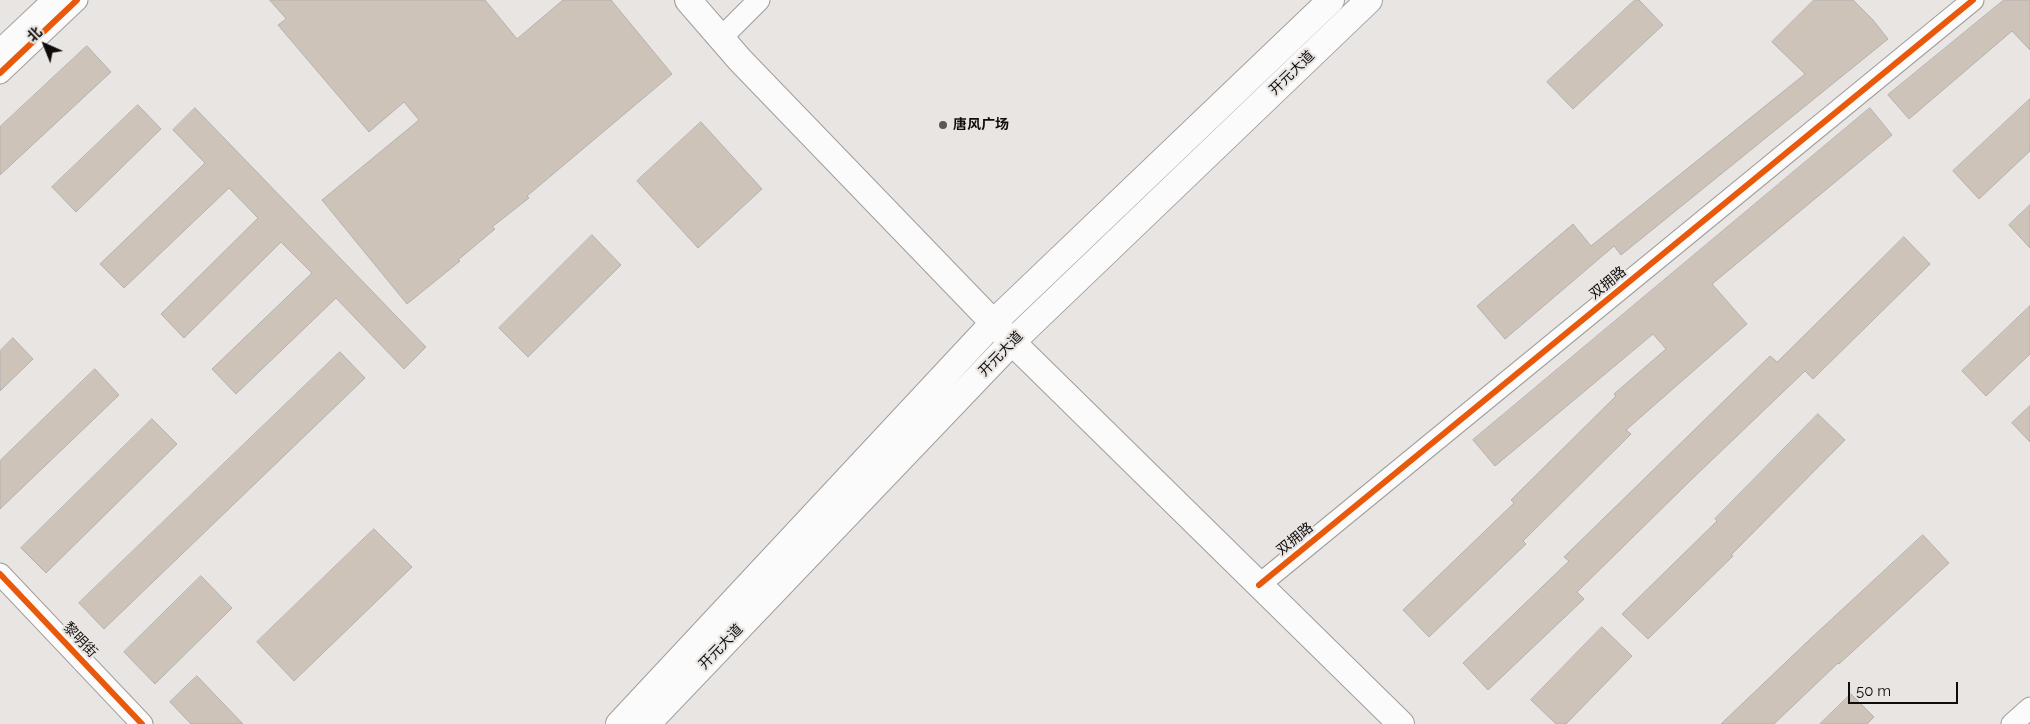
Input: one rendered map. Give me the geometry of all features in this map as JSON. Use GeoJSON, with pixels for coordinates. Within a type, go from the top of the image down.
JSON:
{"type":"FeatureCollection","features":[{"type":"Feature","properties":{"kind":"main road"},"geometry":{"type":"LineString","coordinates":[[688,0],[740,60],[1012,342],[1401,724]]}},
{"type":"Feature","properties":{"kind":"main road","name":"开元大道"},"geometry":{"type":"LineString","coordinates":[[619,724],[994,322],[1331,0]]}},
{"type":"Feature","properties":{"kind":"main road","name":"开元大道"},"geometry":{"type":"LineString","coordinates":[[647,724],[1012,342],[1369,0]]}},
{"type":"Feature","properties":{"kind":"street"},"geometry":{"type":"LineString","coordinates":[[0,50],[53,0]]}},
{"type":"Feature","properties":{"kind":"street"},"geometry":{"type":"LineString","coordinates":[[0,73],[77,0]]}},
{"type":"Feature","properties":{"kind":"street"},"geometry":{"type":"LineString","coordinates":[[720,38],[760,0]]}},
{"type":"Feature","properties":{"kind":"street","name":"双拥路"},"geometry":{"type":"LineString","coordinates":[[1259,585],[1973,0]]}},
{"type":"Feature","properties":{"kind":"street","name":"黎明街"},"geometry":{"type":"LineString","coordinates":[[0,574],[142,724]]}},
{"type":"Feature","properties":{"kind":"street"},"geometry":{"type":"LineString","coordinates":[[2012,724],[2030,708]]}},
{"type":"Feature","properties":{"kind":"building"},"geometry":{"type":"Polygon","coordinates":[[[270,0],[485,0],[517,39],[563,0],[611,0],[672,74],[527,196],[529,198],[492,227],[495,229],[458,260],[460,261],[407,304],[322,200],[419,120],[404,102],[369,132],[278,25],[286,19],[270,0]]]}},
{"type":"Feature","properties":{"kind":"building"},"geometry":{"type":"Polygon","coordinates":[[[1635,0],[1639,0],[1663,25],[1573,109],[1547,82],[1635,0]]]}},
{"type":"Feature","properties":{"kind":"building"},"geometry":{"type":"Polygon","coordinates":[[[1814,0],[1853,0],[1873,20],[1888,39],[1621,255],[1614,246],[1505,339],[1477,306],[1573,224],[1591,246],[1805,74],[1772,42],[1814,0]]]}},
{"type":"Feature","properties":{"kind":"building"},"geometry":{"type":"Polygon","coordinates":[[[2004,0],[2030,0],[2030,50],[2012,31],[1909,119],[1888,95],[2004,0]]]}},
{"type":"Feature","properties":{"kind":"building"},"geometry":{"type":"Polygon","coordinates":[[[87,46],[111,72],[0,175],[0,127],[87,46]]]}},
{"type":"Feature","properties":{"kind":"building"},"geometry":{"type":"Polygon","coordinates":[[[2030,99],[2030,151],[1979,199],[1953,171],[2030,99]]]}},
{"type":"Feature","properties":{"kind":"building"},"geometry":{"type":"Polygon","coordinates":[[[138,105],[161,129],[76,212],[52,187],[138,105]]]}},
{"type":"Feature","properties":{"kind":"building"},"geometry":{"type":"Polygon","coordinates":[[[195,108],[426,347],[404,369],[336,298],[236,394],[212,369],[312,273],[281,242],[184,338],[161,314],[258,218],[229,188],[124,288],[100,264],[205,163],[173,130],[195,108]]]}},
{"type":"Feature","properties":{"kind":"building"},"geometry":{"type":"Polygon","coordinates":[[[1870,108],[1892,135],[1712,284],[1747,324],[1626,430],[1631,434],[1523,541],[1526,544],[1429,637],[1403,610],[1514,503],[1511,500],[1616,396],[1614,394],[1666,349],[1653,334],[1495,466],[1473,440],[1870,108]]]}},
{"type":"Feature","properties":{"kind":"building"},"geometry":{"type":"Polygon","coordinates":[[[701,122],[762,189],[698,248],[637,181],[701,122]]]}},
{"type":"Feature","properties":{"kind":"building"},"geometry":{"type":"Polygon","coordinates":[[[2030,205],[2030,248],[2009,225],[2030,205]]]}},
{"type":"Feature","properties":{"kind":"building"},"geometry":{"type":"Polygon","coordinates":[[[592,235],[621,265],[528,357],[499,328],[592,235]]]}},
{"type":"Feature","properties":{"kind":"building"},"geometry":{"type":"Polygon","coordinates":[[[1904,237],[1930,264],[1813,379],[1805,371],[1691,480],[1577,592],[1584,599],[1488,690],[1463,663],[1569,561],[1564,557],[1770,356],[1777,362],[1904,237]]]}},
{"type":"Feature","properties":{"kind":"building"},"geometry":{"type":"Polygon","coordinates":[[[2030,306],[2030,354],[1986,396],[1962,371],[2030,306]]]}},
{"type":"Feature","properties":{"kind":"building"},"geometry":{"type":"Polygon","coordinates":[[[13,338],[33,359],[0,391],[0,351],[13,338]]]}},
{"type":"Feature","properties":{"kind":"building"},"geometry":{"type":"Polygon","coordinates":[[[340,352],[365,378],[104,629],[79,603],[340,352]]]}},
{"type":"Feature","properties":{"kind":"building"},"geometry":{"type":"Polygon","coordinates":[[[95,369],[119,395],[0,509],[0,461],[95,369]]]}},
{"type":"Feature","properties":{"kind":"building"},"geometry":{"type":"Polygon","coordinates":[[[2030,406],[2030,442],[2012,423],[2030,406]]]}},
{"type":"Feature","properties":{"kind":"building"},"geometry":{"type":"Polygon","coordinates":[[[1818,414],[1845,440],[1731,555],[1733,556],[1648,639],[1622,614],[1717,521],[1715,519],[1818,414]]]}},
{"type":"Feature","properties":{"kind":"building"},"geometry":{"type":"Polygon","coordinates":[[[152,419],[177,444],[46,573],[21,548],[152,419]]]}},
{"type":"Feature","properties":{"kind":"building"},"geometry":{"type":"Polygon","coordinates":[[[374,529],[412,567],[294,681],[257,642],[374,529]]]}},
{"type":"Feature","properties":{"kind":"building"},"geometry":{"type":"Polygon","coordinates":[[[1923,535],[1949,563],[1838,663],[1774,724],[1721,724],[1807,642],[1923,535]]]}},
{"type":"Feature","properties":{"kind":"building"},"geometry":{"type":"Polygon","coordinates":[[[201,576],[232,608],[155,684],[124,652],[201,576]]]}},
{"type":"Feature","properties":{"kind":"building"},"geometry":{"type":"Polygon","coordinates":[[[1602,627],[1632,656],[1566,724],[1556,724],[1531,700],[1602,627]]]}},
{"type":"Feature","properties":{"kind":"building"},"geometry":{"type":"Polygon","coordinates":[[[197,676],[243,724],[191,724],[170,702],[197,676]]]}},
{"type":"Feature","properties":{"kind":"building"},"geometry":{"type":"Polygon","coordinates":[[[1851,694],[1874,717],[1867,724],[1820,724],[1851,694]]]}},
{"type":"Feature","properties":{"kind":"cycle path"},"geometry":{"type":"LineString","coordinates":[[0,73],[77,0]]}},
{"type":"Feature","properties":{"kind":"cycle path"},"geometry":{"type":"LineString","coordinates":[[1259,585],[1973,0]]}},
{"type":"Feature","properties":{"kind":"cycle path"},"geometry":{"type":"LineString","coordinates":[[0,574],[142,724]]}},
{"type":"Feature","properties":{"kind":"place","name":"唐风广场"},"geometry":{"type":"Point","coordinates":[943,125]}}]}
